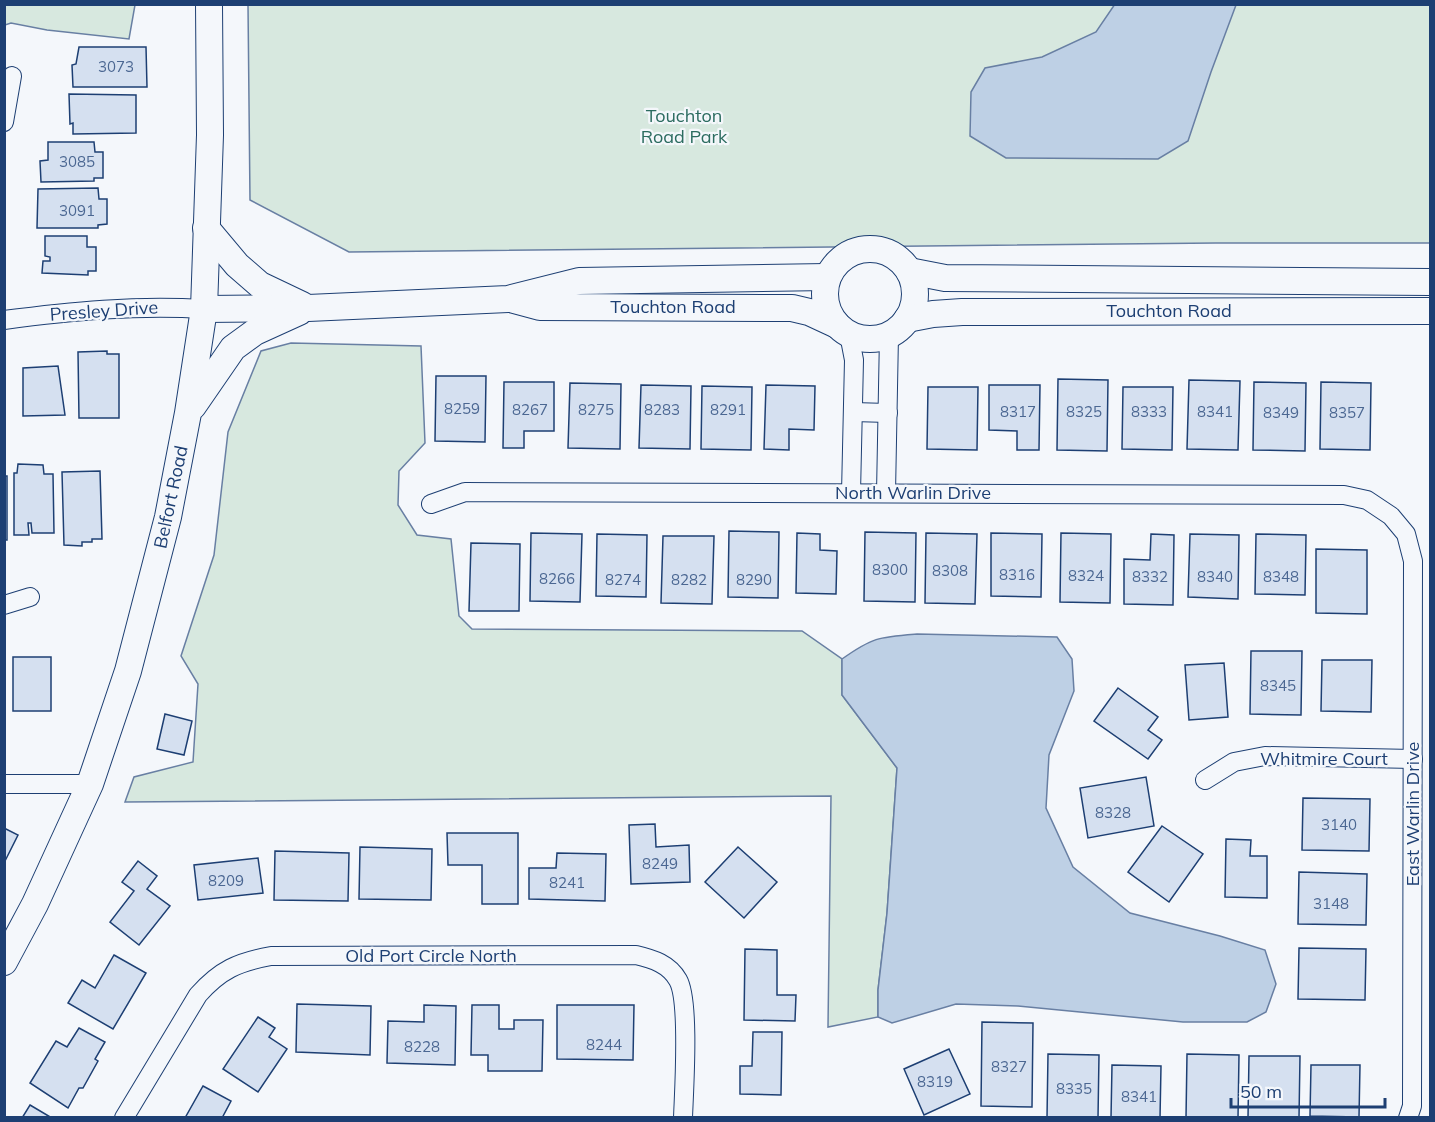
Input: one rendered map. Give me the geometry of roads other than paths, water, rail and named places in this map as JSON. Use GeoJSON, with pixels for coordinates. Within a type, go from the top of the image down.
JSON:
{"type":"FeatureCollection","features":[{"type":"Feature","properties":{"kind":"street","name":"Belfort Road"},"geometry":{"type":"LineString","coordinates":[[4,962],[35,904],[90,783],[128,671],[168,517],[188,413],[204,309],[210,135],[209,4]]}},
{"type":"Feature","properties":{"kind":"street"},"geometry":{"type":"LineString","coordinates":[[4,122],[12,76]]}},
{"type":"Feature","properties":{"kind":"street"},"geometry":{"type":"LineString","coordinates":[[206,228],[237,265],[260,285],[308,308]]}},
{"type":"Feature","properties":{"kind":"street","name":"Touchton Road"},"geometry":{"type":"LineString","coordinates":[[204,309],[308,308],[508,299],[579,280],[827,277],[836,262],[850,252],[866,248],[883,250],[898,258],[909,271],[945,278],[1431,282]]}},
{"type":"Feature","properties":{"kind":"street"},"geometry":{"type":"LineString","coordinates":[[886,493],[888,412],[898,327],[914,304],[915,296],[915,287],[909,271]]}},
{"type":"Feature","properties":{"kind":"street"},"geometry":{"type":"LineString","coordinates":[[827,277],[824,289],[829,315],[843,330],[854,360],[851,493]]}},
{"type":"Feature","properties":{"kind":"street","name":"Touchton Road"},"geometry":{"type":"LineString","coordinates":[[508,299],[540,307],[792,308],[809,312],[843,330],[869,339],[933,314],[962,312],[1431,311]]}},
{"type":"Feature","properties":{"kind":"street","name":"Presley Drive"},"geometry":{"type":"LineString","coordinates":[[4,320],[88,309],[161,306],[204,309]]}},
{"type":"Feature","properties":{"kind":"street"},"geometry":{"type":"LineString","coordinates":[[188,413],[233,348],[255,332],[308,308]]}},
{"type":"Feature","properties":{"kind":"street"},"geometry":{"type":"LineString","coordinates":[[853,412],[888,412]]}},
{"type":"Feature","properties":{"kind":"street","name":"North Warlin Drive"},"geometry":{"type":"LineString","coordinates":[[432,504],[465,492],[1344,495],[1367,500],[1391,516]]}},
{"type":"Feature","properties":{"kind":"street","name":"East Warlin Drive"},"geometry":{"type":"LineString","coordinates":[[1391,516],[1406,534],[1413,561],[1412,1106],[1408,1118]]}},
{"type":"Feature","properties":{"kind":"street"},"geometry":{"type":"LineString","coordinates":[[4,605],[30,597]]}},
{"type":"Feature","properties":{"kind":"street","name":"Whitmire Court"},"geometry":{"type":"LineString","coordinates":[[1205,780],[1234,762],[1266,756],[1413,759]]}},
{"type":"Feature","properties":{"kind":"street"},"geometry":{"type":"LineString","coordinates":[[4,784],[90,783]]}},
{"type":"Feature","properties":{"kind":"street","name":"Old Port Circle North"},"geometry":{"type":"LineString","coordinates":[[124,1118],[198,996],[211,980],[229,968],[248,960],[271,956],[636,955],[654,959],[668,968],[678,981],[684,1000],[683,1118]]}},
{"type":"Feature","properties":{"kind":"water"},"geometry":{"type":"Polygon","coordinates":[[[1115,4],[1236,5],[1188,141],[1158,159],[1006,158],[970,136],[971,92],[985,68],[1042,57],[1096,32],[1115,4]]]}},
{"type":"Feature","properties":{"kind":"water"},"geometry":{"type":"Polygon","coordinates":[[[917,634],[1057,637],[1072,659],[1074,691],[1049,755],[1046,808],[1073,867],[1130,913],[1265,950],[1276,984],[1266,1012],[1247,1022],[1183,1022],[1018,1006],[956,1004],[892,1023],[878,1017],[878,990],[887,913],[897,768],[842,695],[842,659],[861,646],[877,639],[917,634]]]}},
{"type":"Feature","properties":{"kind":"park label","name":"Touchton Road Park"},"geometry":{"type":"Point","coordinates":[684,126]}}]}
